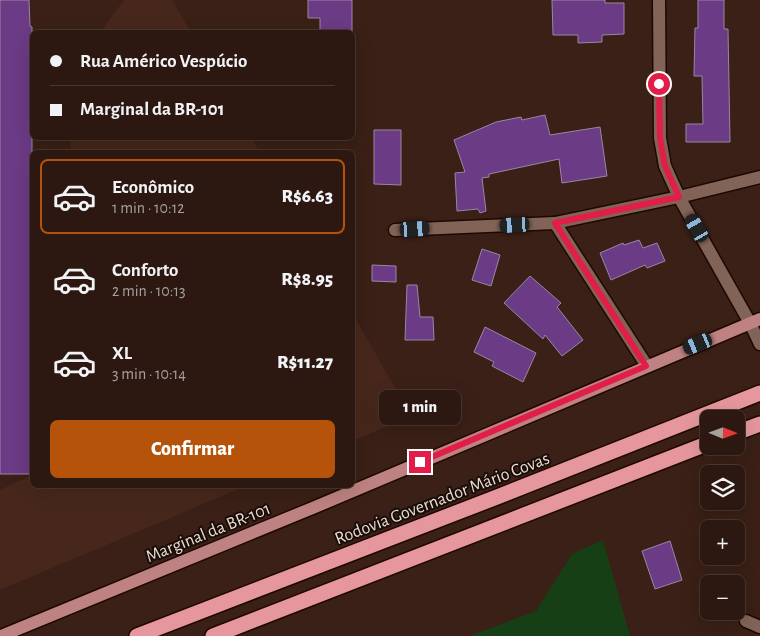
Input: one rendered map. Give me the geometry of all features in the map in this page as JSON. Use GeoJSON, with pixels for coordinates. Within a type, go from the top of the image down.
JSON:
{"type":"FeatureCollection","features":[{"type":"Feature","properties":{"kind":"highway","name":"Rodovia Governador Mário Covas"},"geometry":{"type":"LineString","coordinates":[[137,636],[760,393]]}},
{"type":"Feature","properties":{"kind":"highway"},"geometry":{"type":"LineString","coordinates":[[745,429],[758,424]]}},
{"type":"Feature","properties":{"kind":"highway"},"geometry":{"type":"LineString","coordinates":[[213,636],[700,447]]}},
{"type":"Feature","properties":{"kind":"main road","name":"Marginal da BR-101"},"geometry":{"type":"LineString","coordinates":[[1,636],[315,507],[755,321]]}},
{"type":"Feature","properties":{"kind":"street"},"geometry":{"type":"LineString","coordinates":[[659,0],[660,138],[665,166],[679,197],[755,321],[760,344]]}},
{"type":"Feature","properties":{"kind":"street"},"geometry":{"type":"LineString","coordinates":[[395,230],[555,223],[679,197],[760,177]]}},
{"type":"Feature","properties":{"kind":"street"},"geometry":{"type":"LineString","coordinates":[[555,223],[646,366]]}},
{"type":"Feature","properties":{"kind":"street"},"geometry":{"type":"LineString","coordinates":[[746,621],[760,627]]}},
{"type":"Feature","properties":{"kind":"shaded area"},"geometry":{"type":"Polygon","coordinates":[[[124,0],[172,0],[190,30],[102,30],[124,0]]]}},
{"type":"Feature","properties":{"kind":"shaded area"},"geometry":{"type":"Polygon","coordinates":[[[71,140],[252,140],[259,150],[71,150],[71,140]]]}},
{"type":"Feature","properties":{"kind":"shaded area"},"geometry":{"type":"Polygon","coordinates":[[[355,318],[411,416],[355,440],[355,318]]]}},
{"type":"Feature","properties":{"kind":"shaded area"},"geometry":{"type":"Polygon","coordinates":[[[30,476],[30,488],[241,488],[0,590],[0,490],[30,476]]]}},
{"type":"Feature","properties":{"kind":"green space"},"geometry":{"type":"Polygon","coordinates":[[[603,540],[630,636],[470,636],[536,611],[572,554],[603,540]]]}},
{"type":"Feature","properties":{"kind":"building"},"geometry":{"type":"Polygon","coordinates":[[[0,0],[29,0],[30,26],[32,27],[32,30],[30,30],[30,140],[32,140],[32,150],[30,150],[30,474],[0,474],[0,0]]]}},
{"type":"Feature","properties":{"kind":"building"},"geometry":{"type":"Polygon","coordinates":[[[308,0],[352,0],[352,30],[320,30],[320,18],[308,18],[308,0]]]}},
{"type":"Feature","properties":{"kind":"building"},"geometry":{"type":"Polygon","coordinates":[[[552,0],[605,0],[605,3],[624,3],[624,34],[602,35],[602,42],[578,43],[578,35],[553,35],[552,0]]]}},
{"type":"Feature","properties":{"kind":"building"},"geometry":{"type":"Polygon","coordinates":[[[698,0],[724,0],[724,29],[728,29],[730,142],[686,142],[686,124],[703,124],[702,76],[694,76],[695,28],[698,28],[698,0]]]}},
{"type":"Feature","properties":{"kind":"building"},"geometry":{"type":"Polygon","coordinates":[[[545,115],[550,135],[600,127],[607,176],[562,183],[559,159],[489,174],[489,177],[482,178],[486,211],[480,213],[478,209],[457,211],[455,173],[465,172],[454,140],[496,122],[521,117],[522,120],[545,115]]]}},
{"type":"Feature","properties":{"kind":"building"},"geometry":{"type":"Polygon","coordinates":[[[374,130],[401,130],[401,185],[374,184],[374,130]]]}},
{"type":"Feature","properties":{"kind":"building"},"geometry":{"type":"Polygon","coordinates":[[[639,240],[643,248],[657,243],[665,261],[647,268],[645,265],[611,280],[600,253],[623,243],[624,245],[639,240]]]}},
{"type":"Feature","properties":{"kind":"building"},"geometry":{"type":"Polygon","coordinates":[[[482,249],[500,255],[491,286],[472,280],[482,249]]]}},
{"type":"Feature","properties":{"kind":"building"},"geometry":{"type":"Polygon","coordinates":[[[372,265],[396,266],[396,282],[372,281],[372,265]]]}},
{"type":"Feature","properties":{"kind":"building"},"geometry":{"type":"Polygon","coordinates":[[[530,276],[561,303],[557,307],[583,340],[562,356],[545,335],[543,339],[504,303],[530,276]]]}},
{"type":"Feature","properties":{"kind":"building"},"geometry":{"type":"Polygon","coordinates":[[[407,285],[417,285],[420,317],[433,317],[434,340],[405,340],[407,285]]]}},
{"type":"Feature","properties":{"kind":"building"},"geometry":{"type":"Polygon","coordinates":[[[485,327],[536,353],[523,382],[492,366],[494,362],[474,352],[485,327]]]}},
{"type":"Feature","properties":{"kind":"building"},"geometry":{"type":"Polygon","coordinates":[[[670,541],[682,580],[655,589],[642,551],[670,541]]]}},
{"type":"Feature","properties":{"kind":"route"},"geometry":{"type":"LineString","coordinates":[[420,462],[646,366],[555,223],[679,197],[665,166],[660,138],[659,84]]}}]}
